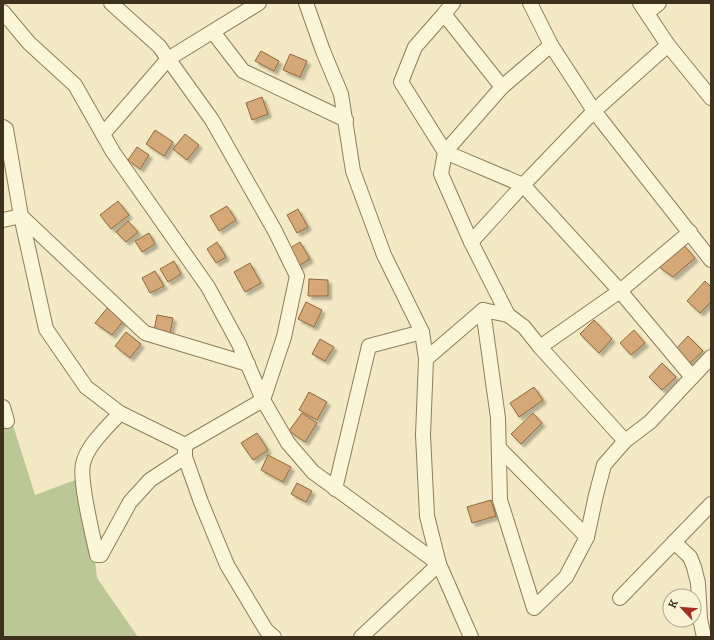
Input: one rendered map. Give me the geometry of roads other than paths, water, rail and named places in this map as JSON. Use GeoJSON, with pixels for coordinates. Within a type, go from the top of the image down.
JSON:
{"type":"FeatureCollection","features":[{"type":"Feature","properties":{"kind":"street"},"geometry":{"type":"LineString","coordinates":[[111,3],[159,46],[212,120],[297,276],[284,337],[263,400],[185,451],[150,480],[130,502],[101,555],[97,555],[83,486],[83,464],[96,440],[120,413]]}},
{"type":"Feature","properties":{"kind":"street"},"geometry":{"type":"LineString","coordinates":[[103,134],[168,58],[259,3]]}},
{"type":"Feature","properties":{"kind":"street"},"geometry":{"type":"LineString","coordinates":[[306,3],[323,51],[341,94],[353,172],[384,255],[422,332],[426,358],[422,435],[427,509],[439,564],[471,637]]}},
{"type":"Feature","properties":{"kind":"street"},"geometry":{"type":"LineString","coordinates":[[530,3],[552,45],[594,111],[711,260]]}},
{"type":"Feature","properties":{"kind":"street"},"geometry":{"type":"LineString","coordinates":[[659,3],[643,8],[668,45],[711,98]]}},
{"type":"Feature","properties":{"kind":"street"},"geometry":{"type":"LineString","coordinates":[[502,87],[449,8],[414,48],[401,82],[445,152],[523,185],[620,291],[692,378]]}},
{"type":"Feature","properties":{"kind":"street"},"geometry":{"type":"LineString","coordinates":[[3,12],[29,43],[75,85],[113,152],[208,287],[248,364],[263,400],[288,443],[313,472],[439,564]]}},
{"type":"Feature","properties":{"kind":"street"},"geometry":{"type":"LineString","coordinates":[[213,32],[243,71],[346,120]]}},
{"type":"Feature","properties":{"kind":"street"},"geometry":{"type":"LineString","coordinates":[[508,315],[471,242],[441,174],[445,152],[502,87],[552,45]]}},
{"type":"Feature","properties":{"kind":"street"},"geometry":{"type":"LineString","coordinates":[[471,242],[594,111],[668,45]]}},
{"type":"Feature","properties":{"kind":"street"},"geometry":{"type":"LineString","coordinates":[[3,127],[6,129],[21,216],[46,329],[86,387],[120,413],[185,451],[227,565],[266,630],[274,637]]}},
{"type":"Feature","properties":{"kind":"street"},"geometry":{"type":"LineString","coordinates":[[21,216],[145,333],[248,364]]}},
{"type":"Feature","properties":{"kind":"street"},"geometry":{"type":"LineString","coordinates":[[3,220],[21,216]]}},
{"type":"Feature","properties":{"kind":"street"},"geometry":{"type":"LineString","coordinates":[[540,347],[620,291],[690,232]]}},
{"type":"Feature","properties":{"kind":"street"},"geometry":{"type":"LineString","coordinates":[[426,358],[483,310]]}},
{"type":"Feature","properties":{"kind":"street"},"geometry":{"type":"LineString","coordinates":[[483,310],[508,315],[524,327],[540,347],[625,441]]}},
{"type":"Feature","properties":{"kind":"street"},"geometry":{"type":"LineString","coordinates":[[483,310],[498,418],[500,500],[534,608],[566,577],[588,537],[596,495],[604,465],[625,441],[650,422],[711,357]]}},
{"type":"Feature","properties":{"kind":"street"},"geometry":{"type":"LineString","coordinates":[[335,489],[369,346],[422,332]]}},
{"type":"Feature","properties":{"kind":"street"},"geometry":{"type":"LineString","coordinates":[[3,407],[7,421],[3,416]]}},
{"type":"Feature","properties":{"kind":"street"},"geometry":{"type":"LineString","coordinates":[[499,448],[588,537]]}},
{"type":"Feature","properties":{"kind":"street"},"geometry":{"type":"LineString","coordinates":[[620,598],[711,504]]}},
{"type":"Feature","properties":{"kind":"street"},"geometry":{"type":"LineString","coordinates":[[674,542],[690,557],[694,567],[698,583],[700,618],[704,637]]}},
{"type":"Feature","properties":{"kind":"street"},"geometry":{"type":"LineString","coordinates":[[361,637],[439,564]]}}]}
